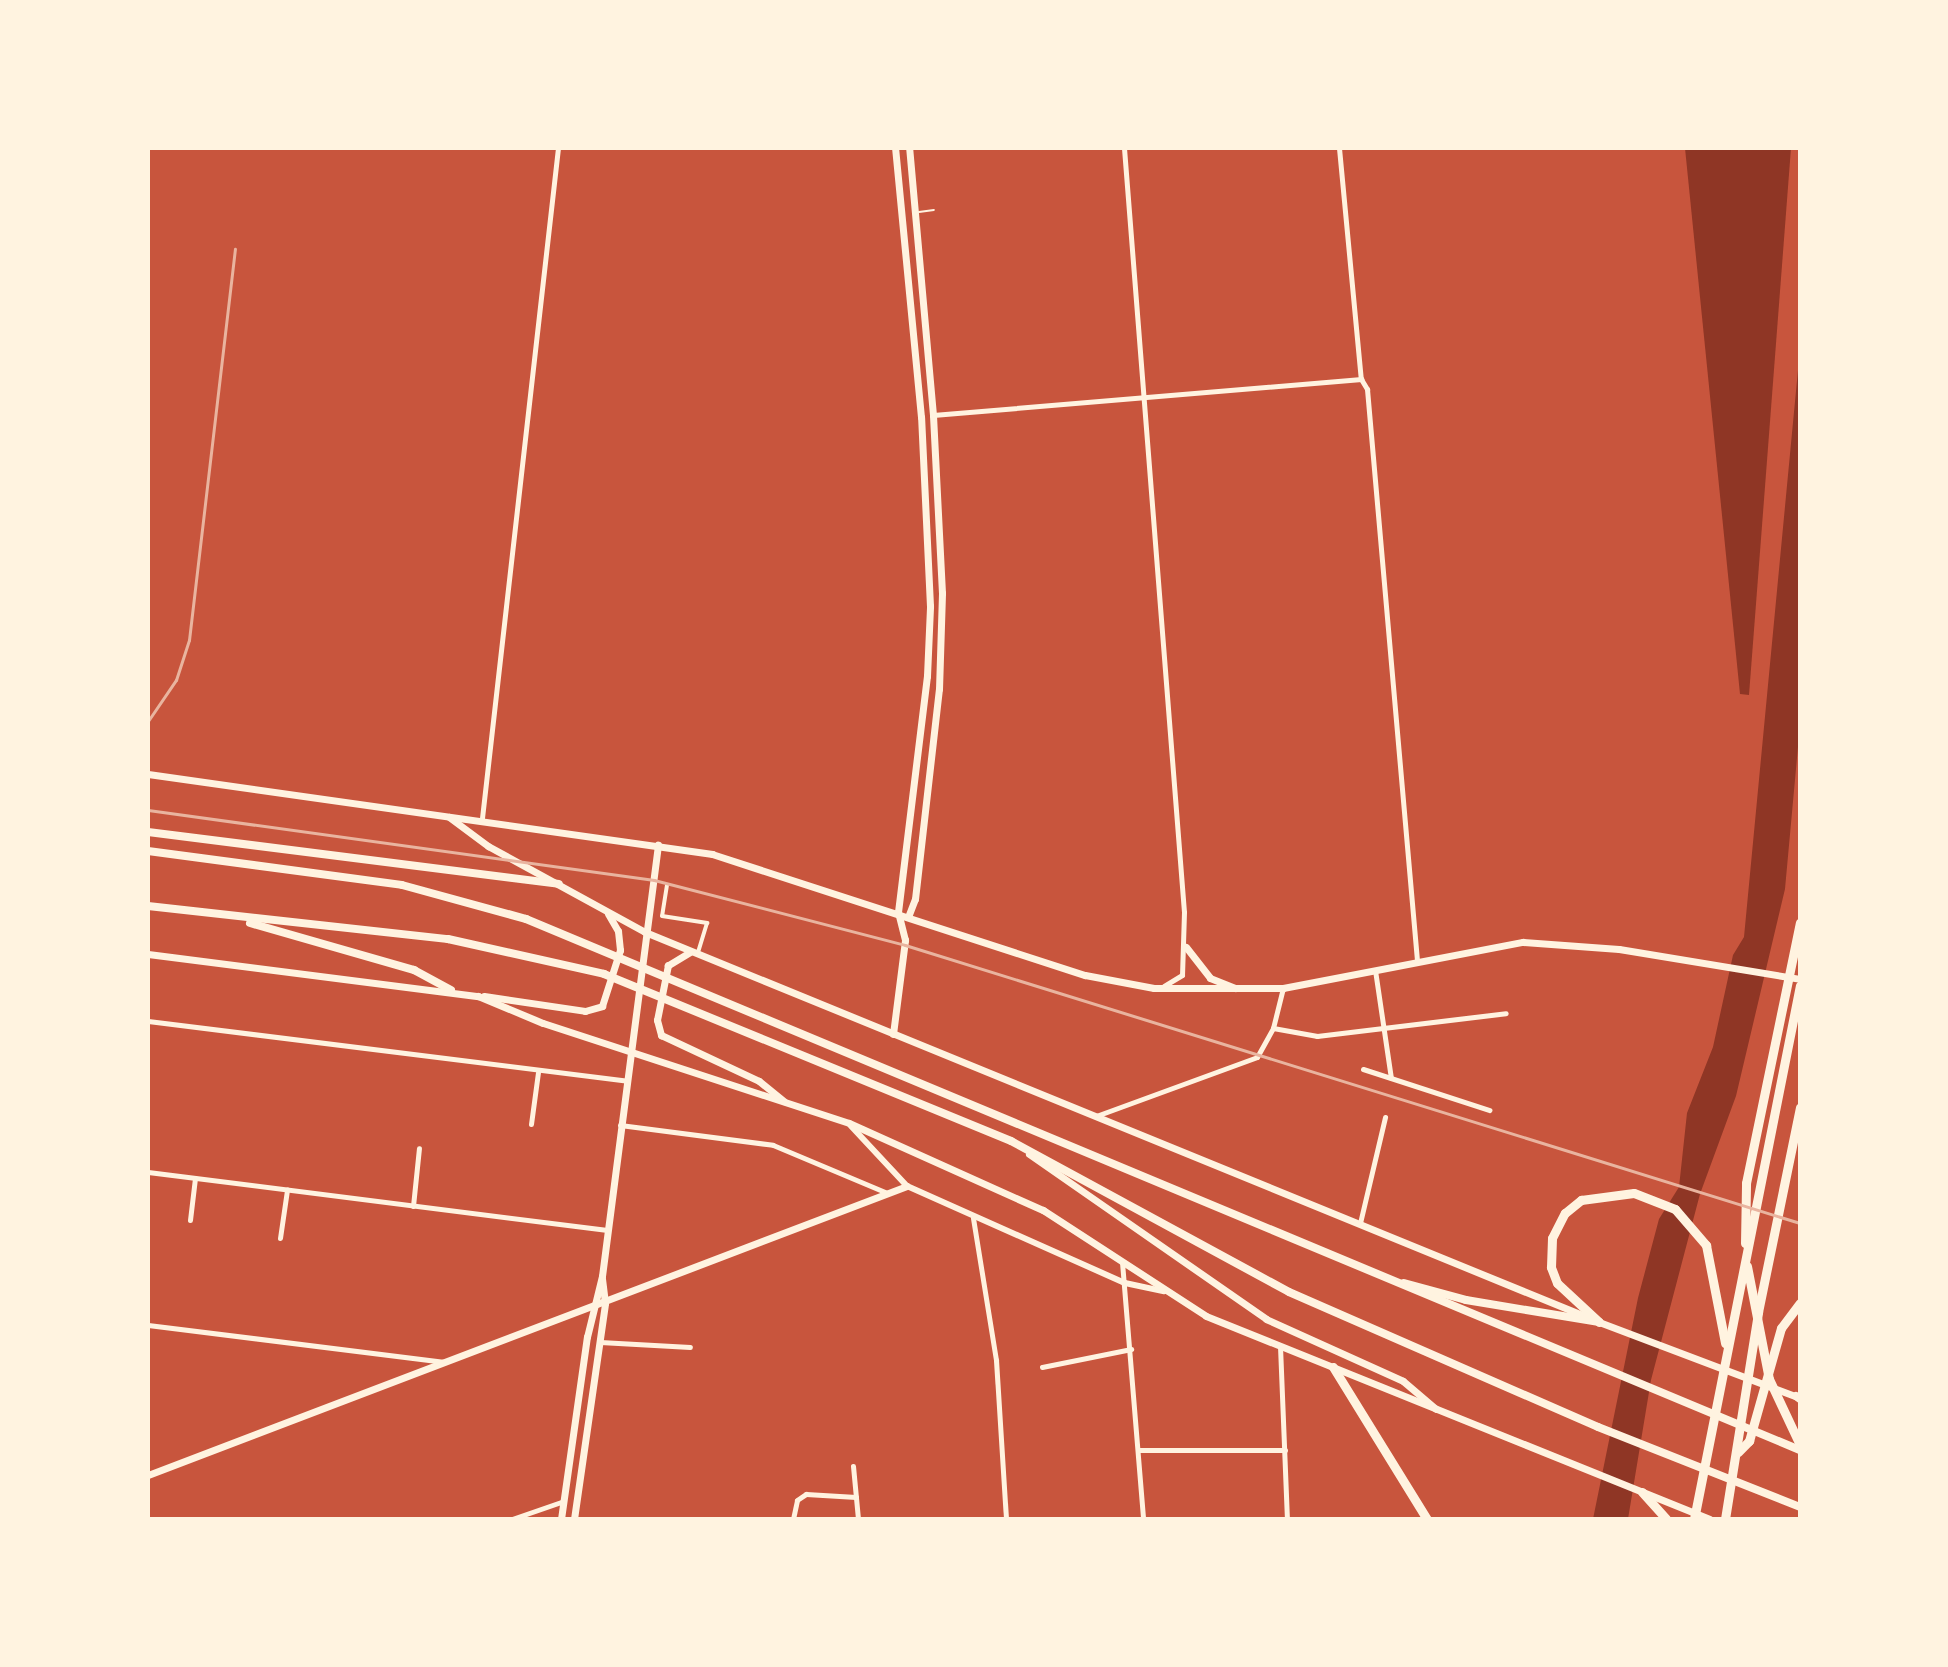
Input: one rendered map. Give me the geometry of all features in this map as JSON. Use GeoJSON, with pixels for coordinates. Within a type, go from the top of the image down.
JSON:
{"type":"FeatureCollection","features":[{"type":"Feature","properties":{"kind":"highway"},"geometry":{"type":"LineString","coordinates":[[148,832],[559,884]]}},
{"type":"Feature","properties":{"kind":"highway"},"geometry":{"type":"LineString","coordinates":[[148,851],[448,894],[606,950],[676,977],[1378,1277],[1800,1447]]}},
{"type":"Feature","properties":{"kind":"highway"},"geometry":{"type":"LineString","coordinates":[[148,906],[448,939],[604,974],[1011,1141],[1289,1292],[1598,1427],[1800,1507]]}},
{"type":"Feature","properties":{"kind":"highway"},"geometry":{"type":"LineString","coordinates":[[230,917],[414,970],[451,990]]}},
{"type":"Feature","properties":{"kind":"highway"},"geometry":{"type":"LineString","coordinates":[[1694,1519],[1797,981],[1800,923]]}},
{"type":"Feature","properties":{"kind":"highway"},"geometry":{"type":"LineString","coordinates":[[1797,981],[1746,1183],[1744,1231],[1749,1293],[1769,1379],[1800,1447]]}},
{"type":"Feature","properties":{"kind":"highway"},"geometry":{"type":"LineString","coordinates":[[1725,1519],[1758,1312],[1800,1107]]}},
{"type":"Feature","properties":{"kind":"highway"},"geometry":{"type":"LineString","coordinates":[[1599,1322],[1562,1289],[1551,1267],[1555,1229],[1581,1200],[1607,1192],[1634,1193],[1663,1202],[1686,1218],[1713,1263],[1726,1350]]}},
{"type":"Feature","properties":{"kind":"highway"},"geometry":{"type":"LineString","coordinates":[[1378,1277],[1466,1300],[1599,1322]]}},
{"type":"Feature","properties":{"kind":"highway"},"geometry":{"type":"LineString","coordinates":[[1738,1452],[1749,1441],[1781,1328],[1800,1303]]}},
{"type":"Feature","properties":{"kind":"highway"},"geometry":{"type":"LineString","coordinates":[[1333,1367],[1427,1519]]}},
{"type":"Feature","properties":{"kind":"highway"},"geometry":{"type":"LineString","coordinates":[[1640,1491],[1666,1519]]}},
{"type":"Feature","properties":{"kind":"main road"},"geometry":{"type":"LineString","coordinates":[[893,1034],[905,945],[903,921],[898,912],[927,676],[930,606],[921,417],[895,148]]}},
{"type":"Feature","properties":{"kind":"main road"},"geometry":{"type":"LineString","coordinates":[[903,921],[912,915],[941,663],[933,415],[909,148]]}},
{"type":"Feature","properties":{"kind":"main road"},"geometry":{"type":"LineString","coordinates":[[148,774],[482,818],[723,857],[912,915],[1085,975],[1162,988],[1249,992],[1283,988],[1523,942],[1619,949],[1797,981]]}},
{"type":"Feature","properties":{"kind":"main road"},"geometry":{"type":"LineString","coordinates":[[447,815],[488,846],[645,932],[1599,1322],[1799,1398]]}},
{"type":"Feature","properties":{"kind":"main road"},"geometry":{"type":"LineString","coordinates":[[561,1519],[592,1308],[602,1276],[619,1124],[658,845]]}},
{"type":"Feature","properties":{"kind":"main road"},"geometry":{"type":"LineString","coordinates":[[148,954],[598,1009],[608,999],[620,950],[618,931],[607,912]]}},
{"type":"Feature","properties":{"kind":"main road"},"geometry":{"type":"LineString","coordinates":[[1186,947],[1210,978],[1249,992]]}},
{"type":"Feature","properties":{"kind":"main road"},"geometry":{"type":"LineString","coordinates":[[695,953],[678,955],[668,965],[657,1020],[661,1035],[759,1081],[787,1104]]}},
{"type":"Feature","properties":{"kind":"main road"},"geometry":{"type":"LineString","coordinates":[[478,996],[631,1051],[849,1123],[1007,1191],[1206,1316],[1710,1519]]}},
{"type":"Feature","properties":{"kind":"main road"},"geometry":{"type":"LineString","coordinates":[[1011,1141],[1266,1319],[1403,1381],[1436,1409]]}},
{"type":"Feature","properties":{"kind":"main road"},"geometry":{"type":"LineString","coordinates":[[148,1475],[907,1186]]}},
{"type":"Feature","properties":{"kind":"main road"},"geometry":{"type":"LineString","coordinates":[[574,1519],[605,1303],[602,1276]]}},
{"type":"Feature","properties":{"kind":"street"},"geometry":{"type":"LineString","coordinates":[[482,818],[558,148]]}},
{"type":"Feature","properties":{"kind":"street"},"geometry":{"type":"LineString","coordinates":[[1124,148],[1186,947],[1182,975],[1162,988]]}},
{"type":"Feature","properties":{"kind":"street"},"geometry":{"type":"LineString","coordinates":[[1339,148],[1361,379],[1367,389],[1417,961]]}},
{"type":"Feature","properties":{"kind":"street"},"geometry":{"type":"LineString","coordinates":[[933,415],[1143,400],[1361,379]]}},
{"type":"Feature","properties":{"kind":"street"},"geometry":{"type":"LineString","coordinates":[[667,885],[662,916],[707,923],[695,953]]}},
{"type":"Feature","properties":{"kind":"street"},"geometry":{"type":"LineString","coordinates":[[1375,970],[1391,1078]]}},
{"type":"Feature","properties":{"kind":"street"},"geometry":{"type":"LineString","coordinates":[[1096,1116],[1257,1057],[1273,1028],[1283,988]]}},
{"type":"Feature","properties":{"kind":"street"},"geometry":{"type":"LineString","coordinates":[[1273,1028],[1317,1036],[1506,1013]]}},
{"type":"Feature","properties":{"kind":"street"},"geometry":{"type":"LineString","coordinates":[[148,1021],[627,1081]]}},
{"type":"Feature","properties":{"kind":"street"},"geometry":{"type":"LineString","coordinates":[[1363,1069],[1489,1110]]}},
{"type":"Feature","properties":{"kind":"street"},"geometry":{"type":"LineString","coordinates":[[531,1124],[538,1072]]}},
{"type":"Feature","properties":{"kind":"street"},"geometry":{"type":"LineString","coordinates":[[1360,1223],[1385,1117]]}},
{"type":"Feature","properties":{"kind":"street"},"geometry":{"type":"LineString","coordinates":[[849,1123],[907,1186],[973,1218],[1125,1283],[1164,1291]]}},
{"type":"Feature","properties":{"kind":"street"},"geometry":{"type":"LineString","coordinates":[[619,1124],[773,1145],[888,1193]]}},
{"type":"Feature","properties":{"kind":"street"},"geometry":{"type":"LineString","coordinates":[[413,1206],[419,1148]]}},
{"type":"Feature","properties":{"kind":"street"},"geometry":{"type":"LineString","coordinates":[[148,1172],[607,1230]]}},
{"type":"Feature","properties":{"kind":"street"},"geometry":{"type":"LineString","coordinates":[[190,1220],[195,1178]]}},
{"type":"Feature","properties":{"kind":"street"},"geometry":{"type":"LineString","coordinates":[[280,1238],[287,1190]]}},
{"type":"Feature","properties":{"kind":"street"},"geometry":{"type":"LineString","coordinates":[[973,1218],[996,1360],[1006,1519]]}},
{"type":"Feature","properties":{"kind":"street"},"geometry":{"type":"LineString","coordinates":[[1122,1262],[1143,1519]]}},
{"type":"Feature","properties":{"kind":"street"},"geometry":{"type":"LineString","coordinates":[[148,1325],[446,1362]]}},
{"type":"Feature","properties":{"kind":"street"},"geometry":{"type":"LineString","coordinates":[[600,1342],[690,1347]]}},
{"type":"Feature","properties":{"kind":"street"},"geometry":{"type":"LineString","coordinates":[[1280,1346],[1287,1519]]}},
{"type":"Feature","properties":{"kind":"street"},"geometry":{"type":"LineString","coordinates":[[1042,1367],[1131,1349]]}},
{"type":"Feature","properties":{"kind":"street"},"geometry":{"type":"LineString","coordinates":[[1138,1450],[1285,1450]]}},
{"type":"Feature","properties":{"kind":"street"},"geometry":{"type":"LineString","coordinates":[[853,1466],[858,1519]]}},
{"type":"Feature","properties":{"kind":"street"},"geometry":{"type":"LineString","coordinates":[[793,1519],[795,1505],[806,1494],[856,1497]]}},
{"type":"Feature","properties":{"kind":"street"},"geometry":{"type":"LineString","coordinates":[[512,1519],[564,1500]]}},
{"type":"Feature","properties":{"kind":"lane"},"geometry":{"type":"LineString","coordinates":[[915,212],[934,210]]}},
{"type":"Feature","properties":{"kind":"shaded area"},"geometry":{"type":"Polygon","coordinates":[[[1685,148],[1791,148],[1749,695],[1740,694],[1685,148]]]}},
{"type":"Feature","properties":{"kind":"shaded area"},"geometry":{"type":"Polygon","coordinates":[[[1800,349],[1800,725],[1785,889],[1736,1096],[1700,1194],[1651,1380],[1628,1519],[1593,1519],[1638,1298],[1659,1219],[1679,1187],[1687,1113],[1713,1047],[1733,955],[1744,937],[1800,349]]]}},
{"type":"Feature","properties":{"kind":"railway"},"geometry":{"type":"LineString","coordinates":[[148,721],[176,680],[189,640],[235,249]]}},
{"type":"Feature","properties":{"kind":"railway"},"geometry":{"type":"LineString","coordinates":[[148,810],[654,880],[905,945],[1800,1223]]}}]}
